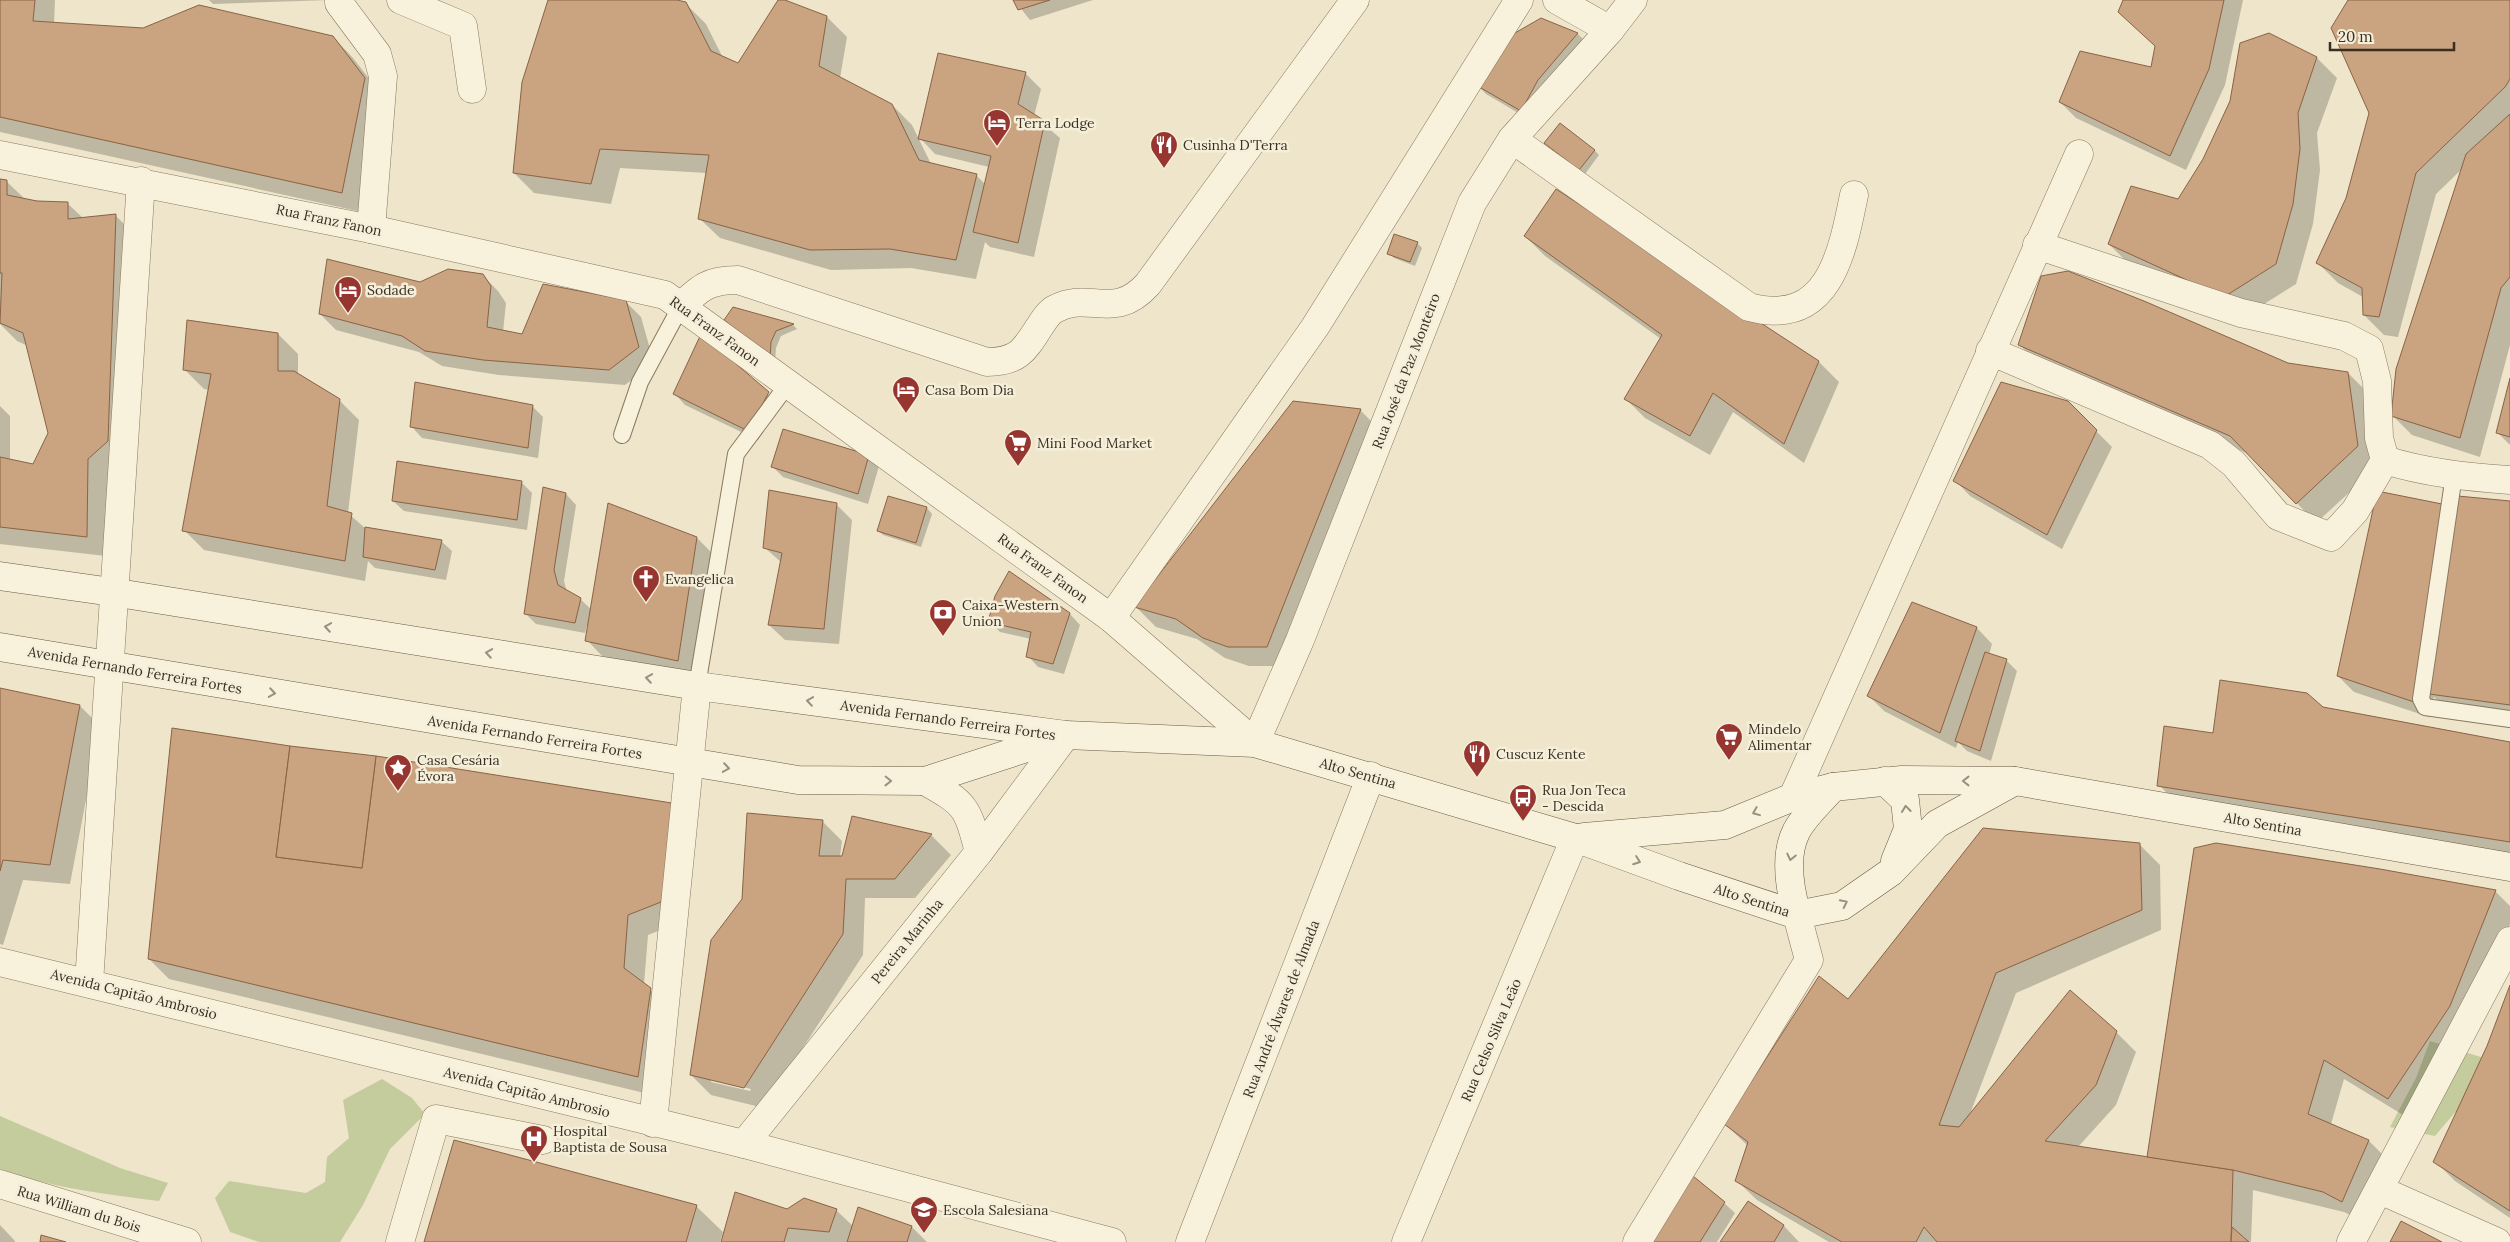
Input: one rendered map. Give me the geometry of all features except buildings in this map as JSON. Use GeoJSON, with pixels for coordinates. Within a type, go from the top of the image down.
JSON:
{"type":"FeatureCollection","features":[{"type":"Feature","properties":{"kind":"street"},"geometry":{"type":"LineString","coordinates":[[339,0],[339,3],[377,54],[382,76],[371,229]]}},
{"type":"Feature","properties":{"kind":"street"},"geometry":{"type":"LineString","coordinates":[[401,0],[463,26],[472,89]]}},
{"type":"Feature","properties":{"kind":"street"},"geometry":{"type":"LineString","coordinates":[[681,306],[701,288],[718,280],[738,280],[987,362],[1005,362],[1023,352],[1052,310],[1065,304],[1122,303],[1136,297],[1148,284],[1355,0]]}},
{"type":"Feature","properties":{"kind":"street"},"geometry":{"type":"LineString","coordinates":[[1111,618],[1315,327],[1519,0]]}},
{"type":"Feature","properties":{"kind":"street"},"geometry":{"type":"LineString","coordinates":[[1557,0],[1610,30]]}},
{"type":"Feature","properties":{"kind":"street","name":"Rua José da Paz Monteiro"},"geometry":{"type":"LineString","coordinates":[[1256,744],[1300,640],[1472,203],[1512,139],[1610,30],[1633,0]]}},
{"type":"Feature","properties":{"kind":"street"},"geometry":{"type":"LineString","coordinates":[[1512,139],[1749,307],[1767,312],[1788,310],[1805,304],[1820,291],[1835,268],[1846,236],[1854,195]]}},
{"type":"Feature","properties":{"kind":"street"},"geometry":{"type":"LineString","coordinates":[[1793,797],[2079,154]]}},
{"type":"Feature","properties":{"kind":"street","name":"Rua Franz Fanon"},"geometry":{"type":"LineString","coordinates":[[0,155],[141,181],[371,229],[665,295],[1111,618],[1256,744]]}},
{"type":"Feature","properties":{"kind":"street"},"geometry":{"type":"LineString","coordinates":[[89,983],[112,592],[141,181]]}},
{"type":"Feature","properties":{"kind":"street"},"geometry":{"type":"LineString","coordinates":[[1990,351],[2210,445],[2234,464],[2278,516],[2331,537],[2355,512],[2385,460],[2379,438],[2377,381],[2370,349],[2344,336],[2241,313],[2037,245]]}},
{"type":"Feature","properties":{"kind":"street"},"geometry":{"type":"LineString","coordinates":[[2385,460],[2406,467],[2454,475],[2510,480]]}},
{"type":"Feature","properties":{"kind":"street","name":"Avenida Fernando Ferreira Fortes"},"geometry":{"type":"LineString","coordinates":[[0,576],[112,592],[697,686],[1066,735],[1256,744]]}},
{"type":"Feature","properties":{"kind":"street","name":"Avenida Fernando Ferreira Fortes"},"geometry":{"type":"LineString","coordinates":[[0,647],[798,780],[925,781],[1066,735]]}},
{"type":"Feature","properties":{"kind":"street"},"geometry":{"type":"LineString","coordinates":[[653,1122],[697,686]]}},
{"type":"Feature","properties":{"kind":"street","name":"Pereira Marinha"},"geometry":{"type":"LineString","coordinates":[[744,1144],[979,852],[1066,735]]}},
{"type":"Feature","properties":{"kind":"street","name":"Alto Sentina"},"geometry":{"type":"LineString","coordinates":[[1256,744],[1371,776],[1575,838],[1679,876],[1797,915],[1842,906],[1891,872],[1937,824],[2015,781]]}},
{"type":"Feature","properties":{"kind":"street","name":"Rua André Álvares de Almada"},"geometry":{"type":"LineString","coordinates":[[1190,1242],[1371,776]]}},
{"type":"Feature","properties":{"kind":"street"},"geometry":{"type":"LineString","coordinates":[[925,781],[956,798],[970,817],[979,852]]}},
{"type":"Feature","properties":{"kind":"street"},"geometry":{"type":"LineString","coordinates":[[1885,781],[1905,800],[1908,829],[1891,872]]}},
{"type":"Feature","properties":{"kind":"street","name":"Alto Sentina"},"geometry":{"type":"LineString","coordinates":[[1575,838],[1725,825],[1793,797],[1833,786],[1885,781],[2015,781],[2510,867]]}},
{"type":"Feature","properties":{"kind":"street"},"geometry":{"type":"LineString","coordinates":[[1637,1242],[1809,960],[1790,891],[1789,864],[1796,832],[1833,786]]}},
{"type":"Feature","properties":{"kind":"street","name":"Rua Celso Silva Leão"},"geometry":{"type":"LineString","coordinates":[[1406,1242],[1575,838]]}},
{"type":"Feature","properties":{"kind":"street"},"geometry":{"type":"LineString","coordinates":[[2351,1242],[2510,941]]}},
{"type":"Feature","properties":{"kind":"street","name":"Avenida Capitão Ambrosio"},"geometry":{"type":"LineString","coordinates":[[0,962],[744,1144],[1112,1242]]}},
{"type":"Feature","properties":{"kind":"street"},"geometry":{"type":"LineString","coordinates":[[400,1242],[436,1119],[543,1140]]}},
{"type":"Feature","properties":{"kind":"street","name":"Rua William du Bois"},"geometry":{"type":"LineString","coordinates":[[0,1184],[186,1242]]}},
{"type":"Feature","properties":{"kind":"street"},"geometry":{"type":"LineString","coordinates":[[2380,1190],[2497,1242]]}},
{"type":"Feature","properties":{"kind":"lane"},"geometry":{"type":"LineString","coordinates":[[622,435],[640,382],[681,306]]}},
{"type":"Feature","properties":{"kind":"lane"},"geometry":{"type":"LineString","coordinates":[[697,686],[736,454],[788,384]]}},
{"type":"Feature","properties":{"kind":"lane"},"geometry":{"type":"LineString","coordinates":[[2454,475],[2422,699],[2426,707],[2510,720]]}},
{"type":"Feature","properties":{"kind":"green space"},"geometry":{"type":"Polygon","coordinates":[[[2430,1041],[2487,1059],[2468,1097],[2435,1136],[2390,1127],[2416,1078],[2430,1041]]]}},
{"type":"Feature","properties":{"kind":"green space"},"geometry":{"type":"Polygon","coordinates":[[[382,1079],[412,1098],[425,1114],[390,1149],[363,1205],[340,1242],[259,1242],[230,1232],[215,1198],[229,1181],[306,1193],[325,1182],[327,1157],[349,1138],[343,1100],[382,1079]]]}},
{"type":"Feature","properties":{"kind":"green space"},"geometry":{"type":"Polygon","coordinates":[[[0,1116],[120,1168],[168,1183],[159,1201],[58,1186],[0,1169],[0,1116]]]}},
{"type":"Feature","properties":{"kind":"place","name":"Terra Lodge"},"geometry":{"type":"Point","coordinates":[997,147]}},
{"type":"Feature","properties":{"kind":"place","name":"Cusinha D'Terra"},"geometry":{"type":"Point","coordinates":[1164,169]}},
{"type":"Feature","properties":{"kind":"place","name":"Sodade"},"geometry":{"type":"Point","coordinates":[348,314]}},
{"type":"Feature","properties":{"kind":"place","name":"Casa Bom Dia"},"geometry":{"type":"Point","coordinates":[906,414]}},
{"type":"Feature","properties":{"kind":"place","name":"Mini Food Market"},"geometry":{"type":"Point","coordinates":[1018,467]}},
{"type":"Feature","properties":{"kind":"place","name":"Evangelica"},"geometry":{"type":"Point","coordinates":[646,603]}},
{"type":"Feature","properties":{"kind":"place","name":"Caixa-Western Union"},"geometry":{"type":"Point","coordinates":[943,637]}},
{"type":"Feature","properties":{"kind":"place","name":"Mindelo Alimentar"},"geometry":{"type":"Point","coordinates":[1729,761]}},
{"type":"Feature","properties":{"kind":"place","name":"Cuscuz Kente"},"geometry":{"type":"Point","coordinates":[1477,778]}},
{"type":"Feature","properties":{"kind":"place","name":"Casa Cesária Évora"},"geometry":{"type":"Point","coordinates":[398,792]}},
{"type":"Feature","properties":{"kind":"place","name":"Rua Jon Teca - Descida"},"geometry":{"type":"Point","coordinates":[1523,822]}},
{"type":"Feature","properties":{"kind":"place","name":"Hospital Baptista de Sousa"},"geometry":{"type":"Point","coordinates":[534,1163]}},
{"type":"Feature","properties":{"kind":"place","name":"Escola Salesiana"},"geometry":{"type":"Point","coordinates":[924,1234]}}]}
